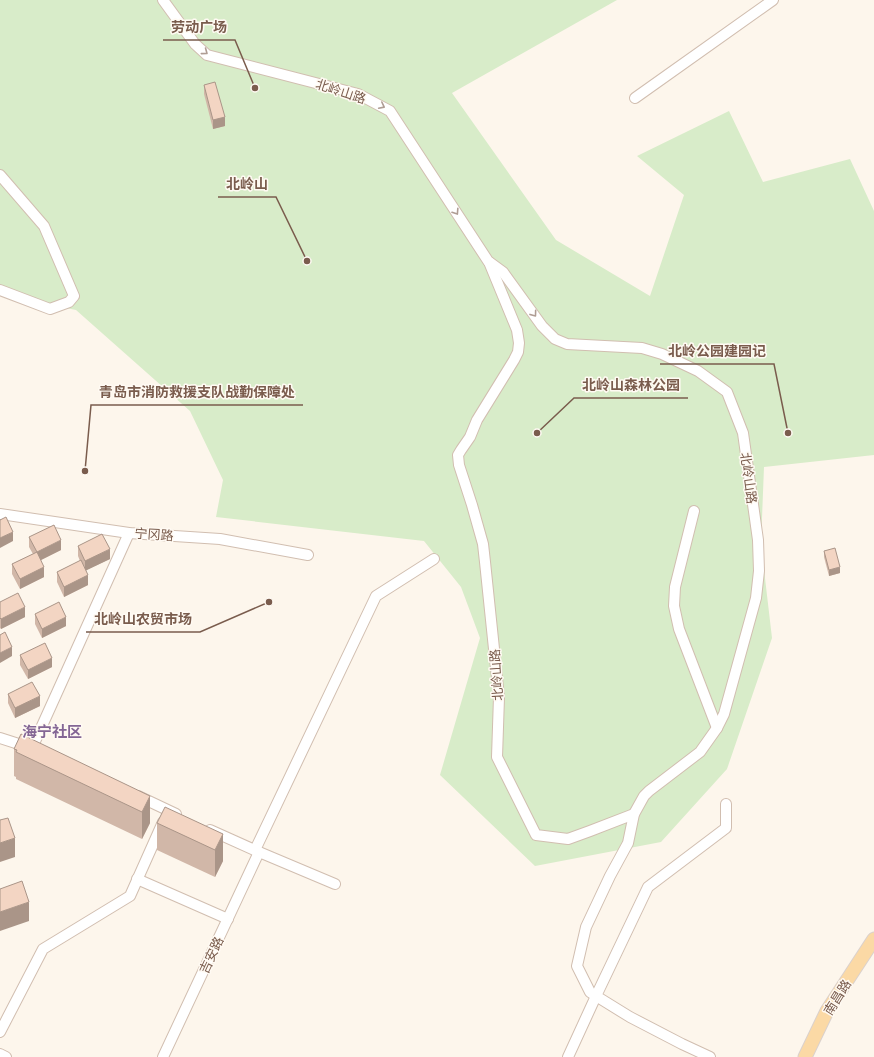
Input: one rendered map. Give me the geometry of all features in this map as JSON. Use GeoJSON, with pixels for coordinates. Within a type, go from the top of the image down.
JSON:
{"type":"FeatureCollection","features":[{"type":"Feature","properties":{"kind":"main road","name":"南昌路"},"geometry":{"type":"LineString","coordinates":[[805,1057],[827,1011],[874,940]]}},
{"type":"Feature","properties":{"kind":"street","name":"北岭山路"},"geometry":{"type":"LineString","coordinates":[[163,0],[196,44],[207,55],[358,94],[390,111],[488,261],[517,330],[519,343],[518,352],[477,420],[470,437],[458,455],[459,464],[483,544],[499,697],[497,757],[536,835],[568,839],[634,814]]}},
{"type":"Feature","properties":{"kind":"street"},"geometry":{"type":"LineString","coordinates":[[635,98],[773,0]]}},
{"type":"Feature","properties":{"kind":"street"},"geometry":{"type":"LineString","coordinates":[[0,175],[44,226],[74,296],[69,302],[50,309],[0,290]]}},
{"type":"Feature","properties":{"kind":"street","name":"北岭山路"},"geometry":{"type":"LineString","coordinates":[[488,261],[503,272],[542,326],[555,339],[567,344],[642,348],[662,354],[698,371],[727,392],[743,433],[758,540],[759,571],[756,598],[724,714],[717,728],[700,752],[644,796],[634,814],[628,843],[610,876],[586,927],[577,966],[590,992],[596,996]]}},
{"type":"Feature","properties":{"kind":"street"},"geometry":{"type":"LineString","coordinates":[[694,511],[675,587],[674,606],[678,629],[717,728]]}},
{"type":"Feature","properties":{"kind":"street","name":"宁冈路"},"geometry":{"type":"LineString","coordinates":[[0,514],[129,532],[220,539],[308,555]]}},
{"type":"Feature","properties":{"kind":"street"},"geometry":{"type":"LineString","coordinates":[[32,748],[129,532]]}},
{"type":"Feature","properties":{"kind":"street","name":"吉安路"},"geometry":{"type":"LineString","coordinates":[[163,1057],[376,596],[434,559]]}},
{"type":"Feature","properties":{"kind":"street"},"geometry":{"type":"LineString","coordinates":[[0,738],[43,753]]}},
{"type":"Feature","properties":{"kind":"street"},"geometry":{"type":"LineString","coordinates":[[126,791],[188,820]]}},
{"type":"Feature","properties":{"kind":"street"},"geometry":{"type":"LineString","coordinates":[[568,1057],[648,887],[726,828],[726,804]]}},
{"type":"Feature","properties":{"kind":"street"},"geometry":{"type":"LineString","coordinates":[[0,1032],[43,949],[130,896],[168,810]]}},
{"type":"Feature","properties":{"kind":"street"},"geometry":{"type":"LineString","coordinates":[[201,826],[335,884]]}},
{"type":"Feature","properties":{"kind":"street"},"geometry":{"type":"LineString","coordinates":[[137,879],[228,919]]}},
{"type":"Feature","properties":{"kind":"street"},"geometry":{"type":"LineString","coordinates":[[596,996],[630,1017],[710,1057]]}},
{"type":"Feature","properties":{"kind":"street"},"geometry":{"type":"LineString","coordinates":[[0,1054],[6,1057]]}},
{"type":"Feature","properties":{"kind":"green space"},"geometry":{"type":"Polygon","coordinates":[[[0,0],[617,0],[452,93],[556,240],[650,296],[684,195],[637,156],[729,111],[763,182],[850,159],[874,211],[874,455],[764,467],[761,544],[772,638],[727,769],[661,842],[535,866],[440,775],[480,638],[461,587],[424,541],[216,517],[223,480],[190,411],[76,310],[0,295],[0,0]]]}},
{"type":"Feature","properties":{"kind":"building"},"geometry":{"type":"Polygon","coordinates":[[[215,82],[225,117],[213,120],[204,85],[215,82]]]}},
{"type":"Feature","properties":{"kind":"building"},"geometry":{"type":"Polygon","coordinates":[[[6,517],[13,532],[0,538],[0,520],[6,517]]]}},
{"type":"Feature","properties":{"kind":"building"},"geometry":{"type":"Polygon","coordinates":[[[54,525],[61,540],[37,552],[29,537],[54,525]]]}},
{"type":"Feature","properties":{"kind":"building"},"geometry":{"type":"Polygon","coordinates":[[[102,534],[110,549],[85,561],[78,546],[102,534]]]}},
{"type":"Feature","properties":{"kind":"building"},"geometry":{"type":"Polygon","coordinates":[[[835,548],[840,567],[829,570],[824,551],[835,548]]]}},
{"type":"Feature","properties":{"kind":"building"},"geometry":{"type":"Polygon","coordinates":[[[37,552],[44,567],[20,579],[12,564],[37,552]]]}},
{"type":"Feature","properties":{"kind":"building"},"geometry":{"type":"Polygon","coordinates":[[[81,560],[88,575],[64,587],[57,572],[81,560]]]}},
{"type":"Feature","properties":{"kind":"building"},"geometry":{"type":"Polygon","coordinates":[[[18,593],[25,607],[1,619],[0,602],[18,593]]]}},
{"type":"Feature","properties":{"kind":"building"},"geometry":{"type":"Polygon","coordinates":[[[59,602],[66,617],[42,629],[35,614],[59,602]]]}},
{"type":"Feature","properties":{"kind":"building"},"geometry":{"type":"Polygon","coordinates":[[[5,632],[12,647],[0,653],[0,635],[5,632]]]}},
{"type":"Feature","properties":{"kind":"building"},"geometry":{"type":"Polygon","coordinates":[[[45,643],[52,658],[28,670],[20,655],[45,643]]]}},
{"type":"Feature","properties":{"kind":"building"},"geometry":{"type":"Polygon","coordinates":[[[32,682],[40,696],[15,708],[8,694],[32,682]]]}},
{"type":"Feature","properties":{"kind":"building"},"geometry":{"type":"Polygon","coordinates":[[[21,734],[150,796],[142,812],[16,752],[17,750],[14,749],[21,734]]]}},
{"type":"Feature","properties":{"kind":"building"},"geometry":{"type":"Polygon","coordinates":[[[165,807],[223,834],[215,850],[157,823],[165,807]]]}},
{"type":"Feature","properties":{"kind":"building"},"geometry":{"type":"Polygon","coordinates":[[[8,818],[15,838],[0,843],[0,820],[8,818]]]}},
{"type":"Feature","properties":{"kind":"building"},"geometry":{"type":"Polygon","coordinates":[[[22,881],[29,902],[0,912],[0,889],[22,881]]]}},
{"type":"Feature","properties":{"kind":"place","name":"劳动广场"},"geometry":{"type":"Point","coordinates":[255,88]}},
{"type":"Feature","properties":{"kind":"place","name":"北岭山"},"geometry":{"type":"Point","coordinates":[307,261]}},
{"type":"Feature","properties":{"kind":"place","name":"北岭山森林公园"},"geometry":{"type":"Point","coordinates":[537,433]}},
{"type":"Feature","properties":{"kind":"place","name":"北岭公园建园记"},"geometry":{"type":"Point","coordinates":[788,433]}},
{"type":"Feature","properties":{"kind":"place","name":"青岛市消防救援支队战勤保障处"},"geometry":{"type":"Point","coordinates":[85,471]}},
{"type":"Feature","properties":{"kind":"place","name":"北岭山农贸市场"},"geometry":{"type":"Point","coordinates":[269,602]}},
{"type":"Feature","properties":{"kind":"district","name":"海宁社区"},"geometry":{"type":"Point","coordinates":[52,732]}}]}
